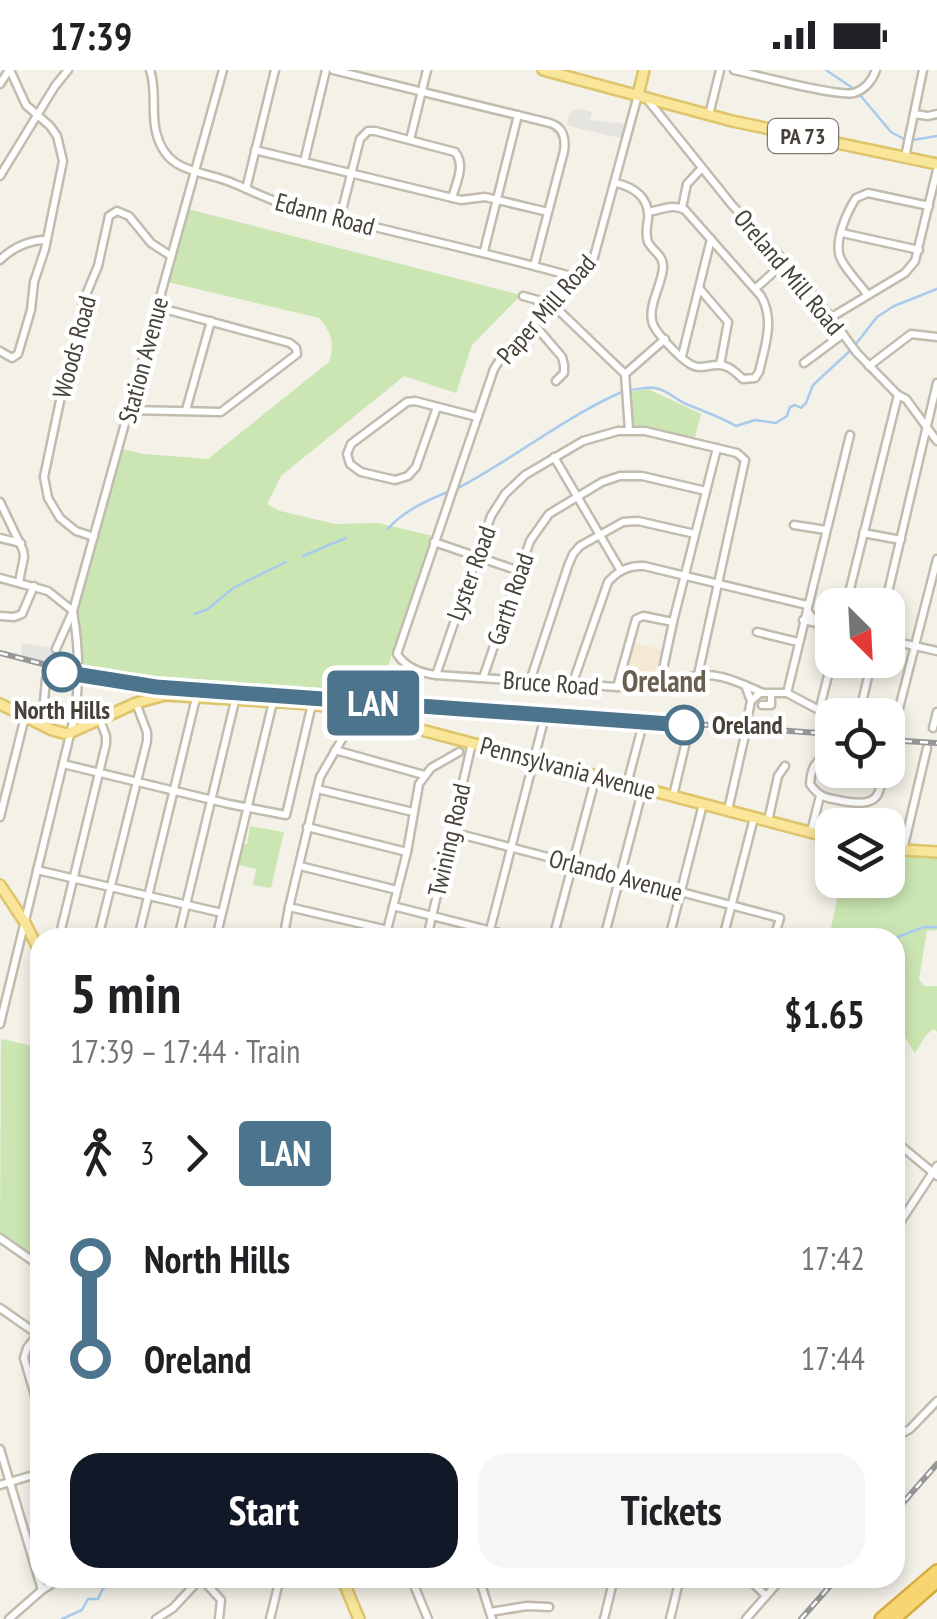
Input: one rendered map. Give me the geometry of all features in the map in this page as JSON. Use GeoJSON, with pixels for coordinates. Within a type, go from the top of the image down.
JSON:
{"type":"FeatureCollection","features":[{"type":"Feature","properties":{"kind":"highway"},"geometry":{"type":"LineString","coordinates":[[881,1619],[937,1570]]}},
{"type":"Feature","properties":{"kind":"highway"},"geometry":{"type":"LineString","coordinates":[[894,1619],[937,1581]]}},
{"type":"Feature","properties":{"kind":"main road","name":"PA 73"},"geometry":{"type":"LineString","coordinates":[[543,70],[708,115],[937,167]]}},
{"type":"Feature","properties":{"kind":"main road","name":"Paper Mill Road"},"geometry":{"type":"LineString","coordinates":[[642,96],[644,70]]}},
{"type":"Feature","properties":{"kind":"main road","name":"Pennsylvania Avenue"},"geometry":{"type":"LineString","coordinates":[[70,733],[136,703],[165,696],[312,704],[815,833]]}},
{"type":"Feature","properties":{"kind":"main road"},"geometry":{"type":"LineString","coordinates":[[0,704],[62,734],[70,733]]}},
{"type":"Feature","properties":{"kind":"main road"},"geometry":{"type":"LineString","coordinates":[[74,718],[80,724],[100,720]]}},
{"type":"Feature","properties":{"kind":"main road"},"geometry":{"type":"LineString","coordinates":[[905,850],[937,852]]}},
{"type":"Feature","properties":{"kind":"main road"},"geometry":{"type":"LineString","coordinates":[[1,887],[30,933]]}},
{"type":"Feature","properties":{"kind":"main road"},"geometry":{"type":"LineString","coordinates":[[346,1588],[359,1619]]}},
{"type":"Feature","properties":{"kind":"street"},"geometry":{"type":"LineString","coordinates":[[0,84],[10,70]]}},
{"type":"Feature","properties":{"kind":"street"},"geometry":{"type":"LineString","coordinates":[[0,352],[15,358],[31,310],[63,152],[53,129],[22,99],[10,70]]}},
{"type":"Feature","properties":{"kind":"street"},"geometry":{"type":"LineString","coordinates":[[0,176],[68,70]]}},
{"type":"Feature","properties":{"kind":"street","name":"Edann Road"},"geometry":{"type":"LineString","coordinates":[[150,70],[155,127],[162,148],[172,161],[194,172],[233,182],[266,198],[426,241],[484,252],[567,275],[574,281]]}},
{"type":"Feature","properties":{"kind":"street","name":"Station Avenue"},"geometry":{"type":"LineString","coordinates":[[56,648],[73,610],[94,537],[222,70]]}},
{"type":"Feature","properties":{"kind":"street"},"geometry":{"type":"LineString","coordinates":[[246,189],[274,70]]}},
{"type":"Feature","properties":{"kind":"street"},"geometry":{"type":"LineString","coordinates":[[304,162],[329,70],[550,122],[559,128],[566,142],[534,266]]}},
{"type":"Feature","properties":{"kind":"street"},"geometry":{"type":"LineString","coordinates":[[410,140],[427,70]]}},
{"type":"Feature","properties":{"kind":"street"},"geometry":{"type":"LineString","coordinates":[[708,115],[720,70]]}},
{"type":"Feature","properties":{"kind":"street"},"geometry":{"type":"LineString","coordinates":[[734,70],[843,94],[863,89],[876,70]]}},
{"type":"Feature","properties":{"kind":"street"},"geometry":{"type":"LineString","coordinates":[[904,157],[923,70]]}},
{"type":"Feature","properties":{"kind":"street","name":"Oreland Mill Road"},"geometry":{"type":"LineString","coordinates":[[642,96],[701,169],[805,284],[853,348],[906,399],[937,440]]}},
{"type":"Feature","properties":{"kind":"street","name":"Paper Mill Road"},"geometry":{"type":"LineString","coordinates":[[398,657],[397,650],[498,362],[596,253],[642,96]]}},
{"type":"Feature","properties":{"kind":"street"},"geometry":{"type":"LineString","coordinates":[[914,114],[937,114]]}},
{"type":"Feature","properties":{"kind":"street"},"geometry":{"type":"LineString","coordinates":[[484,252],[518,115]]}},
{"type":"Feature","properties":{"kind":"street"},"geometry":{"type":"LineString","coordinates":[[340,218],[360,137],[365,132],[375,131],[458,154],[461,164],[452,198]]}},
{"type":"Feature","properties":{"kind":"street"},"geometry":{"type":"LineString","coordinates":[[255,150],[452,198],[496,200],[548,212]]}},
{"type":"Feature","properties":{"kind":"street"},"geometry":{"type":"LineString","coordinates":[[830,318],[905,273],[915,262],[937,167]]}},
{"type":"Feature","properties":{"kind":"street"},"geometry":{"type":"LineString","coordinates":[[682,208],[686,184],[701,169]]}},
{"type":"Feature","properties":{"kind":"street"},"geometry":{"type":"LineString","coordinates":[[616,183],[639,193],[648,212],[647,239],[663,265],[654,327],[694,366],[720,365],[750,379],[759,372],[769,323],[767,306],[682,208],[668,206],[648,212]]}},
{"type":"Feature","properties":{"kind":"street"},"geometry":{"type":"LineString","coordinates":[[867,294],[838,252],[850,207],[861,194],[868,193],[929,206]]}},
{"type":"Feature","properties":{"kind":"street","name":"Woods Road"},"geometry":{"type":"LineString","coordinates":[[94,537],[76,531],[60,518],[48,498],[44,477],[60,396],[109,216],[115,211],[123,212],[156,247],[171,256]]}},
{"type":"Feature","properties":{"kind":"street"},"geometry":{"type":"LineString","coordinates":[[842,233],[920,250]]}},
{"type":"Feature","properties":{"kind":"street"},"geometry":{"type":"LineString","coordinates":[[681,357],[711,239]]}},
{"type":"Feature","properties":{"kind":"street"},"geometry":{"type":"LineString","coordinates":[[0,260],[23,244],[46,240]]}},
{"type":"Feature","properties":{"kind":"street"},"geometry":{"type":"LineString","coordinates":[[756,289],[785,262]]}},
{"type":"Feature","properties":{"kind":"street"},"geometry":{"type":"LineString","coordinates":[[699,288],[728,322],[720,365]]}},
{"type":"Feature","properties":{"kind":"street"},"geometry":{"type":"LineString","coordinates":[[523,296],[552,304],[625,374],[629,430]]}},
{"type":"Feature","properties":{"kind":"street"},"geometry":{"type":"LineString","coordinates":[[129,410],[217,413],[295,357],[292,344],[157,307]]}},
{"type":"Feature","properties":{"kind":"street"},"geometry":{"type":"LineString","coordinates":[[186,410],[210,321]]}},
{"type":"Feature","properties":{"kind":"street"},"geometry":{"type":"LineString","coordinates":[[533,324],[564,362],[564,374],[556,380]]}},
{"type":"Feature","properties":{"kind":"street"},"geometry":{"type":"LineString","coordinates":[[804,362],[842,334]]}},
{"type":"Feature","properties":{"kind":"street"},"geometry":{"type":"LineString","coordinates":[[869,366],[911,334],[937,337]]}},
{"type":"Feature","properties":{"kind":"street"},"geometry":{"type":"LineString","coordinates":[[625,374],[665,339]]}},
{"type":"Feature","properties":{"kind":"street"},"geometry":{"type":"LineString","coordinates":[[889,588],[937,383]]}},
{"type":"Feature","properties":{"kind":"street"},"geometry":{"type":"LineString","coordinates":[[850,588],[898,395]]}},
{"type":"Feature","properties":{"kind":"street"},"geometry":{"type":"LineString","coordinates":[[437,407],[411,475],[396,480],[355,470],[348,457],[350,444],[404,403],[415,401],[437,407],[477,418]]}},
{"type":"Feature","properties":{"kind":"street","name":"Lyster Road"},"geometry":{"type":"LineString","coordinates":[[436,674],[491,516],[505,494],[530,472],[590,438],[629,430],[662,434],[744,457],[746,467],[718,584]]}},
{"type":"Feature","properties":{"kind":"street"},"geometry":{"type":"LineString","coordinates":[[815,708],[787,694],[850,434]]}},
{"type":"Feature","properties":{"kind":"street"},"geometry":{"type":"LineString","coordinates":[[659,688],[717,448]]}},
{"type":"Feature","properties":{"kind":"street"},"geometry":{"type":"LineString","coordinates":[[554,457],[622,571]]}},
{"type":"Feature","properties":{"kind":"street","name":"Garth Road"},"geometry":{"type":"LineString","coordinates":[[482,678],[530,541],[553,510],[608,479],[632,475],[706,491]]}},
{"type":"Feature","properties":{"kind":"street"},"geometry":{"type":"LineString","coordinates":[[0,502],[24,557],[19,582]]}},
{"type":"Feature","properties":{"kind":"street"},"geometry":{"type":"LineString","coordinates":[[530,682],[573,554],[580,546],[630,520],[695,534]]}},
{"type":"Feature","properties":{"kind":"street"},"geometry":{"type":"LineString","coordinates":[[794,525],[826,530]]}},
{"type":"Feature","properties":{"kind":"street"},"geometry":{"type":"LineString","coordinates":[[863,532],[901,540]]}},
{"type":"Feature","properties":{"kind":"street"},"geometry":{"type":"LineString","coordinates":[[0,538],[20,542]]}},
{"type":"Feature","properties":{"kind":"street"},"geometry":{"type":"LineString","coordinates":[[434,542],[519,571]]}},
{"type":"Feature","properties":{"kind":"street"},"geometry":{"type":"LineString","coordinates":[[902,698],[937,560]]}},
{"type":"Feature","properties":{"kind":"street"},"geometry":{"type":"LineString","coordinates":[[572,685],[606,586],[611,578],[632,566],[806,605]]}},
{"type":"Feature","properties":{"kind":"street"},"geometry":{"type":"LineString","coordinates":[[0,578],[53,594],[73,610],[78,654],[74,718],[0,1024]]}},
{"type":"Feature","properties":{"kind":"street"},"geometry":{"type":"LineString","coordinates":[[698,676],[718,584]]}},
{"type":"Feature","properties":{"kind":"street"},"geometry":{"type":"LineString","coordinates":[[0,616],[22,614],[34,586]]}},
{"type":"Feature","properties":{"kind":"street"},"geometry":{"type":"LineString","coordinates":[[806,605],[815,620]]}},
{"type":"Feature","properties":{"kind":"street"},"geometry":{"type":"LineString","coordinates":[[617,687],[636,618],[673,622]]}},
{"type":"Feature","properties":{"kind":"street"},"geometry":{"type":"LineString","coordinates":[[803,620],[815,622]]}},
{"type":"Feature","properties":{"kind":"street"},"geometry":{"type":"LineString","coordinates":[[757,632],[798,642]]}},
{"type":"Feature","properties":{"kind":"street"},"geometry":{"type":"LineString","coordinates":[[905,644],[937,651]]}},
{"type":"Feature","properties":{"kind":"street","name":"Bruce Road"},"geometry":{"type":"LineString","coordinates":[[398,657],[416,671],[436,674],[659,688],[698,676],[722,676],[767,693],[787,694]]}},
{"type":"Feature","properties":{"kind":"street"},"geometry":{"type":"LineString","coordinates":[[42,725],[46,679]]}},
{"type":"Feature","properties":{"kind":"street"},"geometry":{"type":"LineString","coordinates":[[728,810],[748,721],[750,701],[744,684]]}},
{"type":"Feature","properties":{"kind":"street"},"geometry":{"type":"LineString","coordinates":[[750,701],[755,695],[767,693],[771,705],[762,705]]}},
{"type":"Feature","properties":{"kind":"street"},"geometry":{"type":"LineString","coordinates":[[140,928],[196,698]]}},
{"type":"Feature","properties":{"kind":"street"},"geometry":{"type":"LineString","coordinates":[[180,928],[235,701]]}},
{"type":"Feature","properties":{"kind":"street"},"geometry":{"type":"LineString","coordinates":[[218,928],[273,702]]}},
{"type":"Feature","properties":{"kind":"street"},"geometry":{"type":"LineString","coordinates":[[100,928],[148,736],[136,703]]}},
{"type":"Feature","properties":{"kind":"street"},"geometry":{"type":"LineString","coordinates":[[63,764],[286,816],[312,704]]}},
{"type":"Feature","properties":{"kind":"street"},"geometry":{"type":"LineString","coordinates":[[285,928],[320,777],[353,712]]}},
{"type":"Feature","properties":{"kind":"street"},"geometry":{"type":"LineString","coordinates":[[933,728],[937,712]]}},
{"type":"Feature","properties":{"kind":"street"},"geometry":{"type":"LineString","coordinates":[[0,817],[26,717]]}},
{"type":"Feature","properties":{"kind":"street"},"geometry":{"type":"LineString","coordinates":[[61,928],[107,741],[100,720]]}},
{"type":"Feature","properties":{"kind":"street"},"geometry":{"type":"LineString","coordinates":[[491,928],[543,724]]}},
{"type":"Feature","properties":{"kind":"street"},"geometry":{"type":"LineString","coordinates":[[673,796],[689,730]]}},
{"type":"Feature","properties":{"kind":"street"},"geometry":{"type":"LineString","coordinates":[[626,784],[641,731]]}},
{"type":"Feature","properties":{"kind":"street"},"geometry":{"type":"LineString","coordinates":[[459,752],[460,740]]}},
{"type":"Feature","properties":{"kind":"street","name":"Twining Road"},"geometry":{"type":"LineString","coordinates":[[429,928],[472,743]]}},
{"type":"Feature","properties":{"kind":"street"},"geometry":{"type":"LineString","coordinates":[[905,842],[927,748]]}},
{"type":"Feature","properties":{"kind":"street"},"geometry":{"type":"LineString","coordinates":[[335,750],[424,775]]}},
{"type":"Feature","properties":{"kind":"street"},"geometry":{"type":"LineString","coordinates":[[459,752],[469,756]]}},
{"type":"Feature","properties":{"kind":"street"},"geometry":{"type":"LineString","coordinates":[[388,928],[419,784],[430,768],[459,752]]}},
{"type":"Feature","properties":{"kind":"street"},"geometry":{"type":"LineString","coordinates":[[815,764],[810,784],[820,796],[862,805],[871,802],[879,788]]}},
{"type":"Feature","properties":{"kind":"street"},"geometry":{"type":"LineString","coordinates":[[768,820],[778,776],[785,766]]}},
{"type":"Feature","properties":{"kind":"street"},"geometry":{"type":"LineString","coordinates":[[555,928],[596,775]]}},
{"type":"Feature","properties":{"kind":"street"},"geometry":{"type":"LineString","coordinates":[[607,928],[643,788]]}},
{"type":"Feature","properties":{"kind":"street"},"geometry":{"type":"LineString","coordinates":[[317,789],[414,812]]}},
{"type":"Feature","properties":{"kind":"street"},"geometry":{"type":"LineString","coordinates":[[810,832],[820,796]]}},
{"type":"Feature","properties":{"kind":"street"},"geometry":{"type":"LineString","coordinates":[[672,928],[704,803]]}},
{"type":"Feature","properties":{"kind":"street"},"geometry":{"type":"LineString","coordinates":[[726,928],[754,817]]}},
{"type":"Feature","properties":{"kind":"street"},"geometry":{"type":"LineString","coordinates":[[307,827],[407,852]]}},
{"type":"Feature","properties":{"kind":"street","name":"Orlando Avenue"},"geometry":{"type":"LineString","coordinates":[[452,832],[780,918],[777,928]]}},
{"type":"Feature","properties":{"kind":"street"},"geometry":{"type":"LineString","coordinates":[[300,866],[397,890]]}},
{"type":"Feature","properties":{"kind":"street"},"geometry":{"type":"LineString","coordinates":[[37,870],[222,913]]}},
{"type":"Feature","properties":{"kind":"street"},"geometry":{"type":"LineString","coordinates":[[393,906],[482,928]]}},
{"type":"Feature","properties":{"kind":"street"},"geometry":{"type":"LineString","coordinates":[[289,907],[364,928]]}},
{"type":"Feature","properties":{"kind":"street"},"geometry":{"type":"LineString","coordinates":[[0,984],[10,986]]}},
{"type":"Feature","properties":{"kind":"street"},"geometry":{"type":"LineString","coordinates":[[905,1149],[936,1171],[905,1216]]}},
{"type":"Feature","properties":{"kind":"street"},"geometry":{"type":"LineString","coordinates":[[0,1238],[30,1259]]}},
{"type":"Feature","properties":{"kind":"street"},"geometry":{"type":"LineString","coordinates":[[0,1308],[30,1330]]}},
{"type":"Feature","properties":{"kind":"street"},"geometry":{"type":"LineString","coordinates":[[30,1345],[24,1361],[30,1381]]}},
{"type":"Feature","properties":{"kind":"street"},"geometry":{"type":"LineString","coordinates":[[905,1432],[937,1402]]}},
{"type":"Feature","properties":{"kind":"street"},"geometry":{"type":"LineString","coordinates":[[0,1449],[30,1550]]}},
{"type":"Feature","properties":{"kind":"street"},"geometry":{"type":"LineString","coordinates":[[0,1485],[30,1476]]}},
{"type":"Feature","properties":{"kind":"street"},"geometry":{"type":"LineString","coordinates":[[9,1619],[45,1588]]}},
{"type":"Feature","properties":{"kind":"street"},"geometry":{"type":"LineString","coordinates":[[156,1619],[192,1588]]}},
{"type":"Feature","properties":{"kind":"street"},"geometry":{"type":"LineString","coordinates":[[210,1588],[221,1600],[219,1619]]}},
{"type":"Feature","properties":{"kind":"street"},"geometry":{"type":"LineString","coordinates":[[270,1619],[278,1588]]}},
{"type":"Feature","properties":{"kind":"street"},"geometry":{"type":"LineString","coordinates":[[415,1588],[428,1619]]}},
{"type":"Feature","properties":{"kind":"street"},"geometry":{"type":"LineString","coordinates":[[483,1588],[491,1615],[527,1606],[549,1607]]}},
{"type":"Feature","properties":{"kind":"street"},"geometry":{"type":"LineString","coordinates":[[604,1619],[612,1588]]}},
{"type":"Feature","properties":{"kind":"street"},"geometry":{"type":"LineString","coordinates":[[670,1619],[677,1588]]}},
{"type":"Feature","properties":{"kind":"street"},"geometry":{"type":"LineString","coordinates":[[758,1588],[766,1596]]}},
{"type":"Feature","properties":{"kind":"street"},"geometry":{"type":"LineString","coordinates":[[746,1619],[773,1588]]}},
{"type":"Feature","properties":{"kind":"shaded area"},"geometry":{"type":"Polygon","coordinates":[[[578,109],[592,112],[590,120],[626,124],[623,137],[569,126],[570,113],[578,109]]]}},
{"type":"Feature","properties":{"kind":"shaded area"},"geometry":{"type":"Polygon","coordinates":[[[632,642],[663,650],[654,684],[623,682],[632,642]]]}},
{"type":"Feature","properties":{"kind":"shaded area"},"geometry":{"type":"Polygon","coordinates":[[[22,643],[58,649],[65,655],[65,662],[57,661],[55,666],[21,657],[22,643]]]}},
{"type":"Feature","properties":{"kind":"green space"},"geometry":{"type":"Polygon","coordinates":[[[188,209],[521,295],[472,345],[456,393],[404,376],[281,476],[267,504],[280,511],[335,524],[378,523],[433,536],[378,695],[228,685],[84,669],[78,607],[122,449],[208,459],[329,362],[331,355],[331,338],[319,318],[168,282],[188,209]]]}},
{"type":"Feature","properties":{"kind":"green space"},"geometry":{"type":"Polygon","coordinates":[[[648,389],[701,414],[694,440],[630,428],[629,392],[648,389]]]}},
{"type":"Feature","properties":{"kind":"green space"},"geometry":{"type":"Polygon","coordinates":[[[250,826],[284,832],[271,888],[253,885],[256,869],[238,865],[250,826]]]}},
{"type":"Feature","properties":{"kind":"green space"},"geometry":{"type":"Polygon","coordinates":[[[905,854],[937,856],[937,930],[927,931],[919,979],[924,986],[937,986],[937,1032],[934,1029],[926,1035],[915,1053],[905,1038],[905,928],[831,928],[837,898],[905,898],[905,854]]]}},
{"type":"Feature","properties":{"kind":"green space"},"geometry":{"type":"Polygon","coordinates":[[[1,1039],[30,1045],[30,1254],[0,1233],[1,1039]]]}},
{"type":"Feature","properties":{"kind":"waterway"},"geometry":{"type":"LineString","coordinates":[[826,70],[854,89]]}},
{"type":"Feature","properties":{"kind":"waterway"},"geometry":{"type":"LineString","coordinates":[[860,95],[891,132],[904,139]]}},
{"type":"Feature","properties":{"kind":"waterway"},"geometry":{"type":"LineString","coordinates":[[913,140],[937,136]]}},
{"type":"Feature","properties":{"kind":"waterway"},"geometry":{"type":"LineString","coordinates":[[631,390],[659,389],[736,426],[755,420],[776,423],[787,416],[790,407],[801,408],[806,403],[813,385],[852,349],[877,317],[937,289]]}},
{"type":"Feature","properties":{"kind":"waterway"},"geometry":{"type":"LineString","coordinates":[[458,488],[582,412],[624,391]]}},
{"type":"Feature","properties":{"kind":"waterway"},"geometry":{"type":"LineString","coordinates":[[388,529],[415,507],[448,492]]}},
{"type":"Feature","properties":{"kind":"waterway"},"geometry":{"type":"LineString","coordinates":[[303,556],[346,538]]}},
{"type":"Feature","properties":{"kind":"waterway"},"geometry":{"type":"LineString","coordinates":[[195,614],[208,609],[233,588],[286,562]]}},
{"type":"Feature","properties":{"kind":"waterway"},"geometry":{"type":"LineString","coordinates":[[905,934],[937,927]]}},
{"type":"Feature","properties":{"kind":"waterway"},"geometry":{"type":"LineString","coordinates":[[62,1619],[82,1610],[88,1599],[98,1599],[103,1588]]}},
{"type":"Feature","properties":{"kind":"railway"},"geometry":{"type":"LineString","coordinates":[[0,653],[74,672],[156,685],[815,733]]}},
{"type":"Feature","properties":{"kind":"railway"},"geometry":{"type":"LineString","coordinates":[[905,741],[937,743]]}},
{"type":"Feature","properties":{"kind":"railway"},"geometry":{"type":"LineString","coordinates":[[905,1501],[937,1464]]}},
{"type":"Feature","properties":{"kind":"railway"},"geometry":{"type":"LineString","coordinates":[[801,1619],[828,1588]]}},
{"type":"Feature","properties":{"kind":"train","name":"LAN"},"geometry":{"type":"LineString","coordinates":[[62,672],[156,687],[684,725]]}},
{"type":"Feature","properties":{"kind":"place","name":"North Hills"},"geometry":{"type":"Point","coordinates":[62,672]}},
{"type":"Feature","properties":{"kind":"place","name":"Oreland"},"geometry":{"type":"Point","coordinates":[684,725]}},
{"type":"Feature","properties":{"kind":"district","name":"Oreland"},"geometry":{"type":"Point","coordinates":[664,682]}}]}
